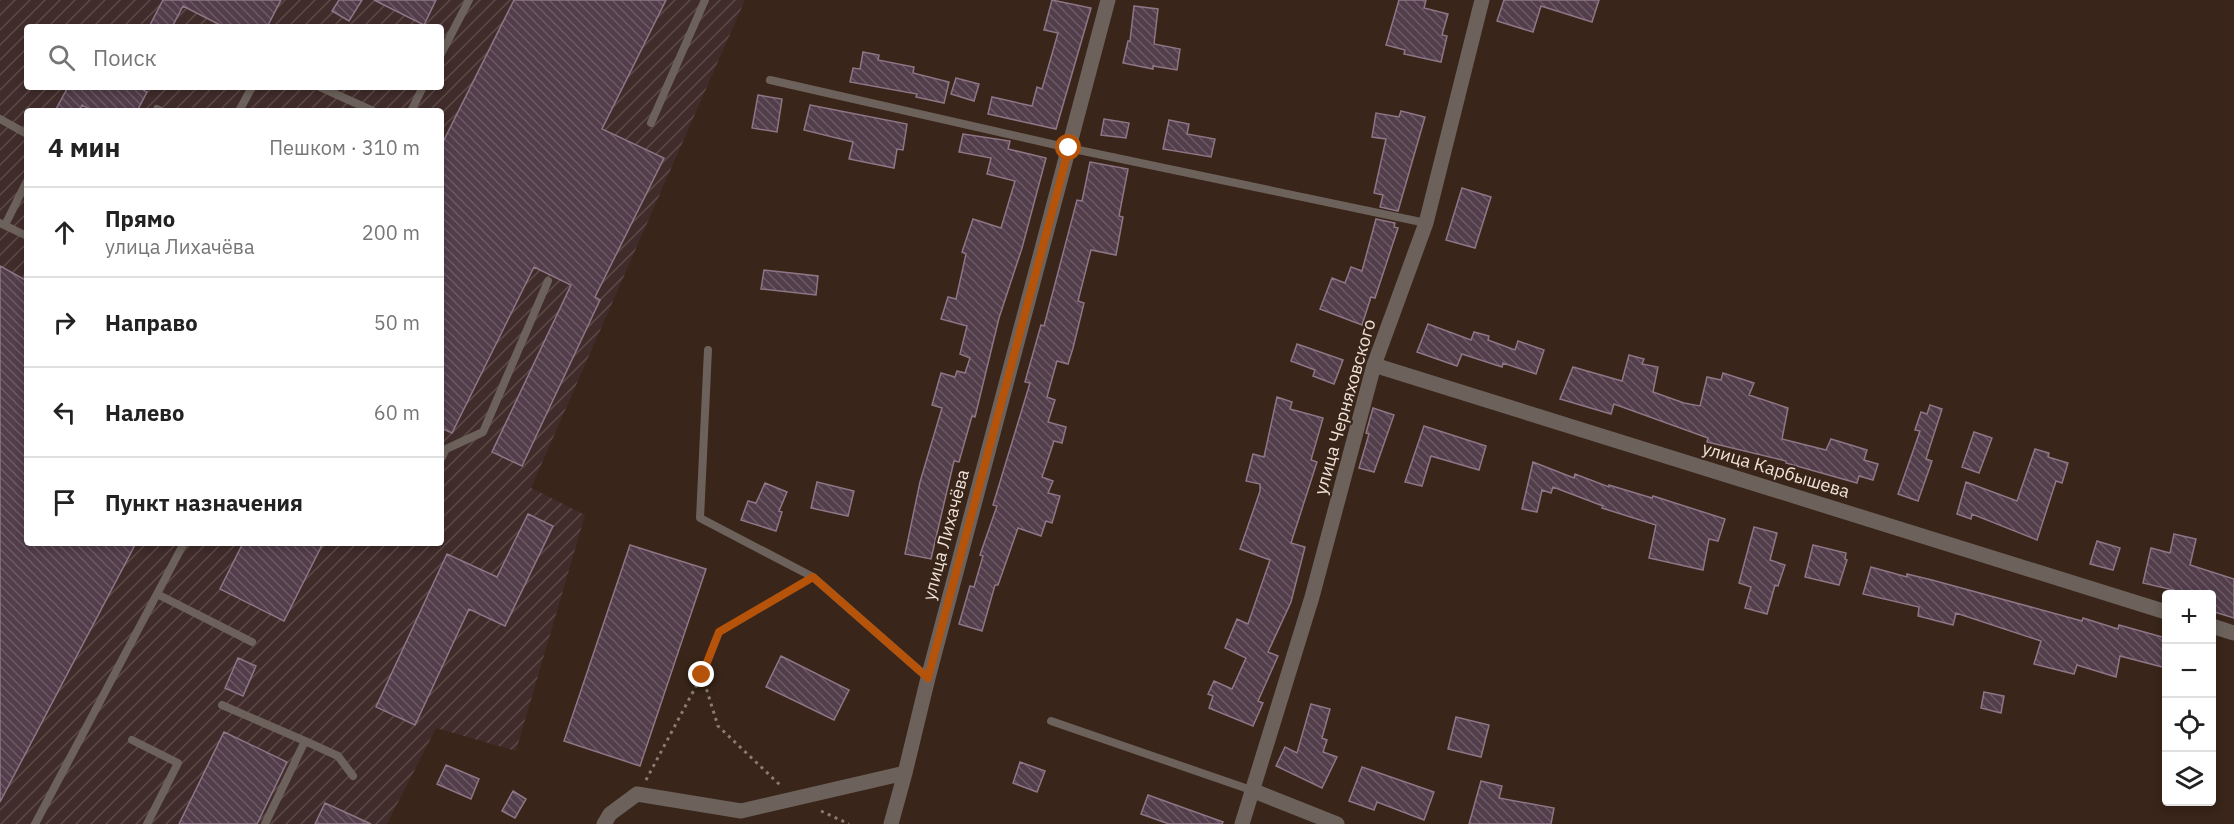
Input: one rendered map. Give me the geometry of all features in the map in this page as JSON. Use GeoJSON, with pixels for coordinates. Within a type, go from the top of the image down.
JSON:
{"type":"FeatureCollection","features":[{"type":"Feature","properties":{"kind":"street","name":"улица Лихачёва"},"geometry":{"type":"LineString","coordinates":[[891,824],[1108,0]]}},
{"type":"Feature","properties":{"kind":"street","name":"улица Черняховского"},"geometry":{"type":"LineString","coordinates":[[1242,824],[1312,597],[1374,365],[1426,223],[1482,0]]}},
{"type":"Feature","properties":{"kind":"street","name":"улица Карбышева"},"geometry":{"type":"LineString","coordinates":[[1374,365],[2162,611]]}},
{"type":"Feature","properties":{"kind":"street"},"geometry":{"type":"LineString","coordinates":[[2216,628],[2234,633]]}},
{"type":"Feature","properties":{"kind":"street"},"geometry":{"type":"LineString","coordinates":[[604,824],[610,814],[637,794],[741,811],[905,773]]}},
{"type":"Feature","properties":{"kind":"street"},"geometry":{"type":"LineString","coordinates":[[1254,791],[1337,824]]}},
{"type":"Feature","properties":{"kind":"lane"},"geometry":{"type":"LineString","coordinates":[[444,46],[470,0]]}},
{"type":"Feature","properties":{"kind":"lane"},"geometry":{"type":"LineString","coordinates":[[651,123],[705,0]]}},
{"type":"Feature","properties":{"kind":"lane"},"geometry":{"type":"LineString","coordinates":[[770,80],[1069,148],[1426,223]]}},
{"type":"Feature","properties":{"kind":"lane"},"geometry":{"type":"LineString","coordinates":[[241,108],[250,90]]}},
{"type":"Feature","properties":{"kind":"lane"},"geometry":{"type":"LineString","coordinates":[[327,90],[366,108]]}},
{"type":"Feature","properties":{"kind":"lane"},"geometry":{"type":"LineString","coordinates":[[412,108],[422,90]]}},
{"type":"Feature","properties":{"kind":"lane"},"geometry":{"type":"LineString","coordinates":[[0,119],[24,132]]}},
{"type":"Feature","properties":{"kind":"lane"},"geometry":{"type":"LineString","coordinates":[[24,186],[2,224],[24,235]]}},
{"type":"Feature","properties":{"kind":"lane"},"geometry":{"type":"LineString","coordinates":[[444,448],[483,432],[548,281]]}},
{"type":"Feature","properties":{"kind":"lane"},"geometry":{"type":"LineString","coordinates":[[708,350],[700,518],[813,577],[928,678]]}},
{"type":"Feature","properties":{"kind":"lane"},"geometry":{"type":"LineString","coordinates":[[35,824],[182,546]]}},
{"type":"Feature","properties":{"kind":"lane"},"geometry":{"type":"LineString","coordinates":[[157,594],[252,642]]}},
{"type":"Feature","properties":{"kind":"lane"},"geometry":{"type":"LineString","coordinates":[[222,705],[338,756],[353,776]]}},
{"type":"Feature","properties":{"kind":"lane"},"geometry":{"type":"LineString","coordinates":[[1051,721],[1254,791]]}},
{"type":"Feature","properties":{"kind":"lane"},"geometry":{"type":"LineString","coordinates":[[132,740],[178,763],[147,824]]}},
{"type":"Feature","properties":{"kind":"lane"},"geometry":{"type":"LineString","coordinates":[[265,824],[305,741]]}},
{"type":"Feature","properties":{"kind":"path"},"geometry":{"type":"LineString","coordinates":[[637,794],[702,675],[719,632],[813,577]]}},
{"type":"Feature","properties":{"kind":"path"},"geometry":{"type":"LineString","coordinates":[[702,675],[718,726],[794,798],[849,824]]}},
{"type":"Feature","properties":{"kind":"shaded area"},"geometry":{"type":"Polygon","coordinates":[[[0,0],[745,0],[531,488],[585,515],[516,751],[436,728],[387,824],[0,824],[0,0]]]}},
{"type":"Feature","properties":{"kind":"building"},"geometry":{"type":"Polygon","coordinates":[[[163,0],[281,0],[269,24],[218,24],[183,6],[174,24],[151,24],[163,0]]]}},
{"type":"Feature","properties":{"kind":"building"},"geometry":{"type":"Polygon","coordinates":[[[339,0],[362,0],[349,21],[332,11],[339,0]]]}},
{"type":"Feature","properties":{"kind":"building"},"geometry":{"type":"Polygon","coordinates":[[[374,0],[436,0],[424,24],[374,0]]]}},
{"type":"Feature","properties":{"kind":"building"},"geometry":{"type":"Polygon","coordinates":[[[514,0],[666,0],[602,129],[664,158],[595,297],[600,300],[522,466],[492,452],[571,285],[534,267],[452,433],[444,429],[444,140],[514,0]]]}},
{"type":"Feature","properties":{"kind":"building"},"geometry":{"type":"Polygon","coordinates":[[[1052,0],[1091,8],[1056,129],[988,114],[992,97],[1032,106],[1037,87],[1042,89],[1058,33],[1044,30],[1052,0]]]}},
{"type":"Feature","properties":{"kind":"building"},"geometry":{"type":"Polygon","coordinates":[[[1399,0],[1426,0],[1424,8],[1448,14],[1442,35],[1447,36],[1441,62],[1404,54],[1405,50],[1386,45],[1399,0]]]}},
{"type":"Feature","properties":{"kind":"building"},"geometry":{"type":"Polygon","coordinates":[[[1504,0],[1599,0],[1592,22],[1541,6],[1533,32],[1497,21],[1504,0]]]}},
{"type":"Feature","properties":{"kind":"building"},"geometry":{"type":"Polygon","coordinates":[[[1134,6],[1158,9],[1154,44],[1180,49],[1177,70],[1153,66],[1153,69],[1123,63],[1128,41],[1130,41],[1134,6]]]}},
{"type":"Feature","properties":{"kind":"building"},"geometry":{"type":"Polygon","coordinates":[[[863,52],[879,55],[878,60],[914,67],[913,73],[949,82],[944,103],[916,97],[917,94],[850,82],[853,68],[860,69],[863,52]]]}},
{"type":"Feature","properties":{"kind":"building"},"geometry":{"type":"Polygon","coordinates":[[[956,78],[979,84],[974,101],[951,94],[956,78]]]}},
{"type":"Feature","properties":{"kind":"building"},"geometry":{"type":"Polygon","coordinates":[[[66,90],[143,90],[147,92],[139,108],[88,108],[82,105],[80,108],[57,108],[66,90]]]}},
{"type":"Feature","properties":{"kind":"building"},"geometry":{"type":"Polygon","coordinates":[[[758,95],[782,99],[777,132],[752,128],[758,95]]]}},
{"type":"Feature","properties":{"kind":"building"},"geometry":{"type":"Polygon","coordinates":[[[810,105],[907,124],[903,150],[897,149],[894,168],[849,159],[853,142],[804,130],[810,105]]]}},
{"type":"Feature","properties":{"kind":"building"},"geometry":{"type":"Polygon","coordinates":[[[1401,111],[1425,117],[1398,211],[1380,207],[1383,195],[1374,193],[1386,139],[1372,137],[1376,113],[1399,117],[1401,111]]]}},
{"type":"Feature","properties":{"kind":"building"},"geometry":{"type":"Polygon","coordinates":[[[1104,119],[1129,123],[1126,138],[1101,135],[1104,119]]]}},
{"type":"Feature","properties":{"kind":"building"},"geometry":{"type":"Polygon","coordinates":[[[1169,120],[1189,124],[1187,134],[1215,139],[1211,157],[1163,149],[1169,120]]]}},
{"type":"Feature","properties":{"kind":"building"},"geometry":{"type":"Polygon","coordinates":[[[963,134],[1010,141],[1008,149],[1046,158],[1022,248],[999,318],[975,417],[972,416],[959,462],[954,461],[931,559],[905,554],[920,482],[942,408],[932,405],[941,373],[955,377],[957,371],[965,373],[970,358],[960,354],[967,326],[941,319],[948,297],[956,299],[966,254],[962,252],[973,219],[1001,228],[1015,181],[987,174],[991,158],[959,152],[963,134]]]}},
{"type":"Feature","properties":{"kind":"building"},"geometry":{"type":"Polygon","coordinates":[[[1090,162],[1128,169],[1119,216],[1123,217],[1116,255],[1091,250],[1078,301],[1084,303],[1073,348],[1068,364],[1057,361],[1047,397],[1055,400],[1048,422],[1066,427],[1062,443],[1054,441],[1042,477],[1053,481],[1048,493],[1060,496],[1052,523],[1046,521],[1041,536],[1018,528],[998,585],[995,585],[982,631],[959,624],[970,586],[974,587],[983,556],[980,555],[997,506],[993,505],[1030,383],[1025,382],[1041,325],[1044,326],[1077,200],[1082,201],[1090,162]]]}},
{"type":"Feature","properties":{"kind":"building"},"geometry":{"type":"Polygon","coordinates":[[[1462,188],[1491,197],[1475,248],[1446,240],[1462,188]]]}},
{"type":"Feature","properties":{"kind":"building"},"geometry":{"type":"Polygon","coordinates":[[[1376,219],[1395,223],[1394,227],[1398,228],[1375,298],[1371,297],[1362,325],[1320,309],[1332,278],[1345,283],[1351,267],[1362,271],[1376,219]]]}},
{"type":"Feature","properties":{"kind":"building"},"geometry":{"type":"Polygon","coordinates":[[[0,266],[24,279],[24,546],[134,546],[0,802],[0,266]]]}},
{"type":"Feature","properties":{"kind":"building"},"geometry":{"type":"Polygon","coordinates":[[[764,270],[818,276],[816,295],[761,289],[764,270]]]}},
{"type":"Feature","properties":{"kind":"building"},"geometry":{"type":"Polygon","coordinates":[[[1428,324],[1471,340],[1474,332],[1489,336],[1488,340],[1515,350],[1518,341],[1544,350],[1536,374],[1503,363],[1502,367],[1462,354],[1457,366],[1417,352],[1428,324]]]}},
{"type":"Feature","properties":{"kind":"building"},"geometry":{"type":"Polygon","coordinates":[[[1297,344],[1343,360],[1334,384],[1313,376],[1315,370],[1291,361],[1297,344]]]}},
{"type":"Feature","properties":{"kind":"building"},"geometry":{"type":"Polygon","coordinates":[[[1629,355],[1644,359],[1642,364],[1658,367],[1653,392],[1684,403],[1700,406],[1707,377],[1721,380],[1723,373],[1754,383],[1749,395],[1788,408],[1782,439],[1826,450],[1831,439],[1867,450],[1864,460],[1878,464],[1873,480],[1859,476],[1857,483],[1786,463],[1786,461],[1707,442],[1708,438],[1614,404],[1611,414],[1560,399],[1573,367],[1622,381],[1629,355]]]}},
{"type":"Feature","properties":{"kind":"building"},"geometry":{"type":"Polygon","coordinates":[[[1277,397],[1292,402],[1290,409],[1323,418],[1311,460],[1317,462],[1291,543],[1305,547],[1291,602],[1268,652],[1278,656],[1258,701],[1263,703],[1253,726],[1209,708],[1213,696],[1208,694],[1214,681],[1232,689],[1246,658],[1225,648],[1237,619],[1248,624],[1270,560],[1240,549],[1260,491],[1260,484],[1246,481],[1253,454],[1264,457],[1277,397]]]}},
{"type":"Feature","properties":{"kind":"building"},"geometry":{"type":"Polygon","coordinates":[[[1930,405],[1942,409],[1926,459],[1932,461],[1918,501],[1898,494],[1920,431],[1915,430],[1921,412],[1927,414],[1930,405]]]}},
{"type":"Feature","properties":{"kind":"building"},"geometry":{"type":"Polygon","coordinates":[[[1373,408],[1394,415],[1374,472],[1359,468],[1369,434],[1366,433],[1373,408]]]}},
{"type":"Feature","properties":{"kind":"building"},"geometry":{"type":"Polygon","coordinates":[[[1424,426],[1486,446],[1479,470],[1431,456],[1422,486],[1405,482],[1424,426]]]}},
{"type":"Feature","properties":{"kind":"building"},"geometry":{"type":"Polygon","coordinates":[[[1974,432],[1992,438],[1979,473],[1962,467],[1974,432]]]}},
{"type":"Feature","properties":{"kind":"building"},"geometry":{"type":"Polygon","coordinates":[[[2035,449],[2049,453],[2048,457],[2068,463],[2062,483],[2056,481],[2037,540],[1972,514],[1971,519],[1957,514],[1966,482],[2017,501],[2035,449]]]}},
{"type":"Feature","properties":{"kind":"building"},"geometry":{"type":"Polygon","coordinates":[[[1533,462],[1574,478],[1575,474],[1609,487],[1609,485],[1652,498],[1653,496],[1725,519],[1718,541],[1709,539],[1703,570],[1649,558],[1656,525],[1602,508],[1603,506],[1553,487],[1551,493],[1542,490],[1537,512],[1522,509],[1533,462]]]}},
{"type":"Feature","properties":{"kind":"building"},"geometry":{"type":"Polygon","coordinates":[[[817,482],[854,491],[848,516],[811,508],[817,482]]]}},
{"type":"Feature","properties":{"kind":"building"},"geometry":{"type":"Polygon","coordinates":[[[765,483],[787,492],[779,511],[782,512],[776,531],[741,520],[748,501],[756,503],[765,483]]]}},
{"type":"Feature","properties":{"kind":"building"},"geometry":{"type":"Polygon","coordinates":[[[528,514],[553,526],[505,626],[469,609],[415,725],[376,707],[447,554],[497,577],[528,514]]]}},
{"type":"Feature","properties":{"kind":"building"},"geometry":{"type":"Polygon","coordinates":[[[1754,527],[1777,533],[1770,560],[1785,565],[1778,586],[1775,585],[1767,614],[1745,608],[1751,587],[1739,583],[1754,527]]]}},
{"type":"Feature","properties":{"kind":"building"},"geometry":{"type":"Polygon","coordinates":[[[2174,534],[2196,539],[2190,565],[2234,579],[2234,618],[2216,613],[2216,590],[2173,590],[2143,583],[2151,548],[2170,553],[2174,534]]]}},
{"type":"Feature","properties":{"kind":"building"},"geometry":{"type":"Polygon","coordinates":[[[2097,541],[2120,548],[2113,570],[2090,564],[2097,541]]]}},
{"type":"Feature","properties":{"kind":"building"},"geometry":{"type":"Polygon","coordinates":[[[630,545],[706,569],[640,766],[564,741],[630,545]]]}},
{"type":"Feature","properties":{"kind":"building"},"geometry":{"type":"Polygon","coordinates":[[[1813,545],[1846,553],[1845,559],[1847,560],[1839,585],[1805,577],[1813,545]]]}},
{"type":"Feature","properties":{"kind":"building"},"geometry":{"type":"Polygon","coordinates":[[[242,546],[322,546],[284,621],[220,589],[242,546]]]}},
{"type":"Feature","properties":{"kind":"building"},"geometry":{"type":"Polygon","coordinates":[[[1871,567],[1907,577],[1907,574],[1932,580],[2082,621],[2083,618],[2118,629],[2119,625],[2162,637],[2162,667],[2120,656],[2116,677],[2077,665],[2074,674],[2034,664],[2041,641],[1956,613],[1953,625],[1918,616],[1919,607],[1863,594],[1871,567]]]}},
{"type":"Feature","properties":{"kind":"building"},"geometry":{"type":"Polygon","coordinates":[[[781,656],[849,690],[834,720],[766,687],[781,656]]]}},
{"type":"Feature","properties":{"kind":"building"},"geometry":{"type":"Polygon","coordinates":[[[238,658],[256,666],[243,696],[225,688],[238,658]]]}},
{"type":"Feature","properties":{"kind":"building"},"geometry":{"type":"Polygon","coordinates":[[[1984,692],[2004,696],[2001,713],[1981,708],[1984,692]]]}},
{"type":"Feature","properties":{"kind":"building"},"geometry":{"type":"Polygon","coordinates":[[[1311,704],[1330,709],[1322,738],[1327,740],[1323,752],[1337,757],[1322,788],[1276,766],[1285,747],[1297,753],[1311,704]]]}},
{"type":"Feature","properties":{"kind":"building"},"geometry":{"type":"Polygon","coordinates":[[[1456,717],[1489,725],[1481,757],[1448,749],[1456,717]]]}},
{"type":"Feature","properties":{"kind":"building"},"geometry":{"type":"Polygon","coordinates":[[[224,732],[287,762],[257,824],[179,824],[224,732]]]}},
{"type":"Feature","properties":{"kind":"building"},"geometry":{"type":"Polygon","coordinates":[[[1020,762],[1045,771],[1037,792],[1013,783],[1020,762]]]}},
{"type":"Feature","properties":{"kind":"building"},"geometry":{"type":"Polygon","coordinates":[[[446,765],[479,779],[471,799],[437,784],[446,765]]]}},
{"type":"Feature","properties":{"kind":"building"},"geometry":{"type":"Polygon","coordinates":[[[1362,767],[1434,792],[1424,820],[1377,802],[1374,810],[1349,801],[1362,767]]]}},
{"type":"Feature","properties":{"kind":"building"},"geometry":{"type":"Polygon","coordinates":[[[1481,781],[1502,786],[1499,798],[1554,808],[1551,824],[1469,824],[1481,781]]]}},
{"type":"Feature","properties":{"kind":"building"},"geometry":{"type":"Polygon","coordinates":[[[513,791],[526,799],[515,818],[502,811],[513,791]]]}},
{"type":"Feature","properties":{"kind":"building"},"geometry":{"type":"Polygon","coordinates":[[[1148,795],[1223,822],[1222,824],[1169,824],[1141,814],[1148,795]]]}},
{"type":"Feature","properties":{"kind":"building"},"geometry":{"type":"Polygon","coordinates":[[[325,803],[371,824],[315,824],[325,803]]]}},
{"type":"Feature","properties":{"kind":"route"},"geometry":{"type":"LineString","coordinates":[[702,675],[719,632],[813,577],[928,678],[1069,148]]}}]}
